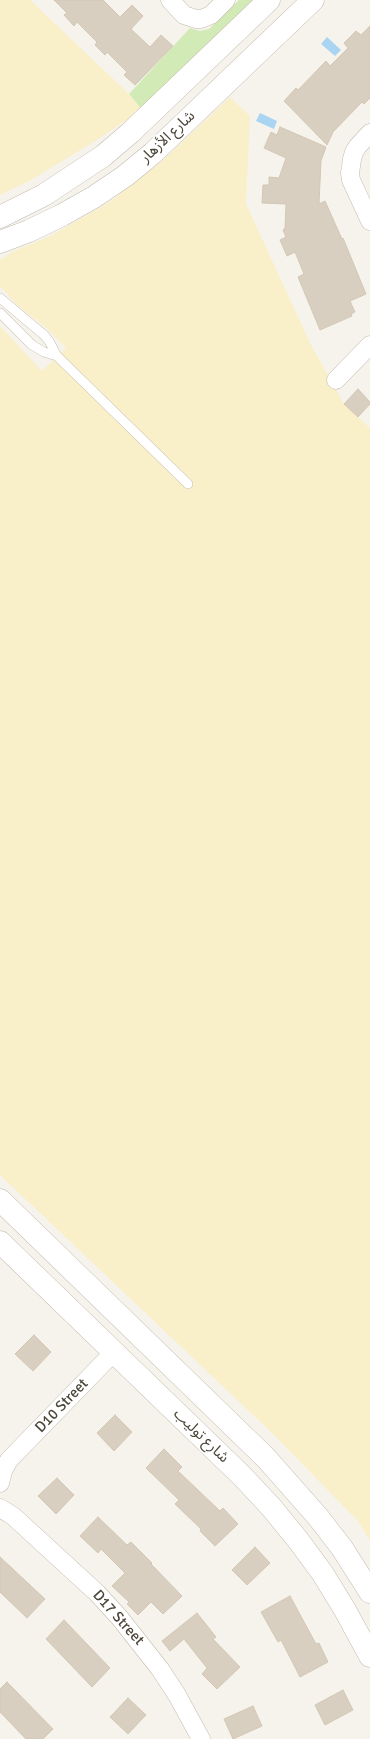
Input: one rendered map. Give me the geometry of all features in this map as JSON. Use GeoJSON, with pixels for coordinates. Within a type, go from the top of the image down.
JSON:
{"type":"FeatureCollection","features":[{"type":"Feature","properties":{"kind":"street"},"geometry":{"type":"LineString","coordinates":[[170,0],[184,15],[190,18],[201,19],[211,14],[226,0]]}},
{"type":"Feature","properties":{"kind":"street","name":"شارع الأزهار"},"geometry":{"type":"LineString","coordinates":[[0,217],[44,195],[103,156],[130,133],[269,0]]}},
{"type":"Feature","properties":{"kind":"street","name":"شارع الأزهار"},"geometry":{"type":"LineString","coordinates":[[0,242],[62,216],[125,176],[153,152],[313,0]]}},
{"type":"Feature","properties":{"kind":"street"},"geometry":{"type":"LineString","coordinates":[[370,133],[354,152],[350,173],[351,180],[370,221]]}},
{"type":"Feature","properties":{"kind":"street"},"geometry":{"type":"LineString","coordinates":[[336,380],[370,345]]}},
{"type":"Feature","properties":{"kind":"street","name":"شارع توليب"},"geometry":{"type":"LineString","coordinates":[[0,1200],[266,1458],[298,1492],[342,1548],[370,1592]]}},
{"type":"Feature","properties":{"kind":"street","name":"شارع توليب"},"geometry":{"type":"LineString","coordinates":[[0,1242],[242,1476],[271,1507],[323,1574],[370,1656]]}},
{"type":"Feature","properties":{"kind":"street"},"geometry":{"type":"LineString","coordinates":[[114,1352],[131,1352],[147,1359],[194,1403],[208,1408],[216,1408]]}},
{"type":"Feature","properties":{"kind":"street","name":"D10 Street"},"geometry":{"type":"LineString","coordinates":[[0,1488],[4,1462],[114,1352]]}},
{"type":"Feature","properties":{"kind":"street","name":"D17 Street"},"geometry":{"type":"LineString","coordinates":[[0,1488],[5,1503],[6,1512],[97,1594],[133,1633],[160,1668],[178,1695],[201,1739]]}},
{"type":"Feature","properties":{"kind":"lane"},"geometry":{"type":"LineString","coordinates":[[0,298],[44,335],[57,356],[188,484]]}},
{"type":"Feature","properties":{"kind":"lane"},"geometry":{"type":"LineString","coordinates":[[0,313],[32,345],[44,352],[57,356]]}},
{"type":"Feature","properties":{"kind":"green space"},"geometry":{"type":"Polygon","coordinates":[[[239,0],[257,0],[142,110],[129,94],[190,28],[200,31],[209,29],[239,0]]]}},
{"type":"Feature","properties":{"kind":"sand"},"geometry":{"type":"Polygon","coordinates":[[[0,0],[30,0],[129,94],[142,110],[92,143],[31,180],[0,195],[0,0]]]}},
{"type":"Feature","properties":{"kind":"sand"},"geometry":{"type":"Polygon","coordinates":[[[230,97],[250,116],[246,204],[311,345],[344,404],[370,428],[370,1541],[358,1521],[272,1433],[0,1175],[0,326],[42,371],[66,348],[45,327],[17,305],[0,286],[0,260],[12,252],[50,236],[108,203],[160,163],[230,97]]]}},
{"type":"Feature","properties":{"kind":"water"},"geometry":{"type":"Polygon","coordinates":[[[327,37],[341,50],[335,56],[321,44],[327,37]]]}},
{"type":"Feature","properties":{"kind":"water"},"geometry":{"type":"Polygon","coordinates":[[[260,113],[277,121],[274,129],[256,121],[260,113]]]}},
{"type":"Feature","properties":{"kind":"building"},"geometry":{"type":"Polygon","coordinates":[[[54,0],[103,0],[120,17],[132,5],[143,16],[131,29],[150,47],[161,35],[173,46],[135,85],[124,75],[127,72],[107,52],[105,55],[95,45],[97,42],[77,22],[74,26],[64,15],[67,13],[54,0]]]}},
{"type":"Feature","properties":{"kind":"building"},"geometry":{"type":"Polygon","coordinates":[[[370,26],[370,98],[364,104],[362,102],[333,132],[327,145],[284,101],[296,88],[298,90],[326,61],[330,66],[348,48],[344,43],[356,31],[361,35],[370,26]]]}},
{"type":"Feature","properties":{"kind":"building"},"geometry":{"type":"Polygon","coordinates":[[[280,127],[326,147],[321,161],[319,204],[325,201],[342,239],[343,238],[366,294],[350,301],[355,312],[351,314],[352,316],[320,330],[298,277],[304,274],[295,252],[287,256],[280,240],[286,237],[283,230],[285,228],[286,204],[262,203],[263,185],[269,185],[269,177],[279,178],[286,158],[264,148],[271,132],[277,135],[280,127]]]}},
{"type":"Feature","properties":{"kind":"building"},"geometry":{"type":"Polygon","coordinates":[[[358,389],[370,402],[370,404],[358,417],[344,404],[358,389]]]}},
{"type":"Feature","properties":{"kind":"building"},"geometry":{"type":"Polygon","coordinates":[[[34,1335],[51,1352],[33,1371],[15,1354],[34,1335]]]}},
{"type":"Feature","properties":{"kind":"building"},"geometry":{"type":"Polygon","coordinates":[[[115,1415],[132,1432],[114,1451],[97,1433],[115,1415]]]}},
{"type":"Feature","properties":{"kind":"building"},"geometry":{"type":"Polygon","coordinates":[[[164,1449],[182,1467],[178,1471],[220,1511],[223,1508],[238,1524],[215,1546],[200,1531],[201,1529],[175,1504],[179,1500],[146,1468],[164,1449]]]}},
{"type":"Feature","properties":{"kind":"building"},"geometry":{"type":"Polygon","coordinates":[[[57,1478],[74,1495],[56,1514],[38,1496],[57,1478]]]}},
{"type":"Feature","properties":{"kind":"building"},"geometry":{"type":"Polygon","coordinates":[[[98,1517],[127,1545],[131,1542],[182,1596],[163,1614],[151,1602],[138,1615],[127,1604],[129,1602],[112,1586],[125,1573],[101,1549],[98,1553],[80,1536],[98,1517]]]}},
{"type":"Feature","properties":{"kind":"building"},"geometry":{"type":"Polygon","coordinates":[[[255,1547],[270,1563],[247,1585],[232,1570],[255,1547]]]}},
{"type":"Feature","properties":{"kind":"building"},"geometry":{"type":"Polygon","coordinates":[[[0,1557],[45,1599],[27,1618],[0,1592],[0,1557]]]}},
{"type":"Feature","properties":{"kind":"building"},"geometry":{"type":"Polygon","coordinates":[[[290,1596],[316,1644],[319,1643],[328,1662],[300,1677],[281,1640],[278,1642],[261,1612],[290,1596]]]}},
{"type":"Feature","properties":{"kind":"building"},"geometry":{"type":"Polygon","coordinates":[[[197,1613],[216,1637],[213,1639],[240,1667],[217,1689],[202,1674],[207,1668],[184,1639],[170,1651],[162,1641],[197,1613]]]}},
{"type":"Feature","properties":{"kind":"building"},"geometry":{"type":"Polygon","coordinates":[[[64,1620],[110,1668],[92,1687],[46,1639],[64,1620]]]}},
{"type":"Feature","properties":{"kind":"building"},"geometry":{"type":"Polygon","coordinates":[[[7,1682],[53,1729],[43,1739],[26,1739],[0,1712],[0,1689],[7,1682]]]}},
{"type":"Feature","properties":{"kind":"building"},"geometry":{"type":"Polygon","coordinates":[[[343,1690],[353,1710],[325,1725],[315,1705],[343,1690]]]}},
{"type":"Feature","properties":{"kind":"building"},"geometry":{"type":"Polygon","coordinates":[[[128,1698],[146,1715],[128,1734],[110,1717],[128,1698]]]}},
{"type":"Feature","properties":{"kind":"building"},"geometry":{"type":"Polygon","coordinates":[[[253,1706],[262,1726],[233,1739],[224,1719],[253,1706]]]}}]}
